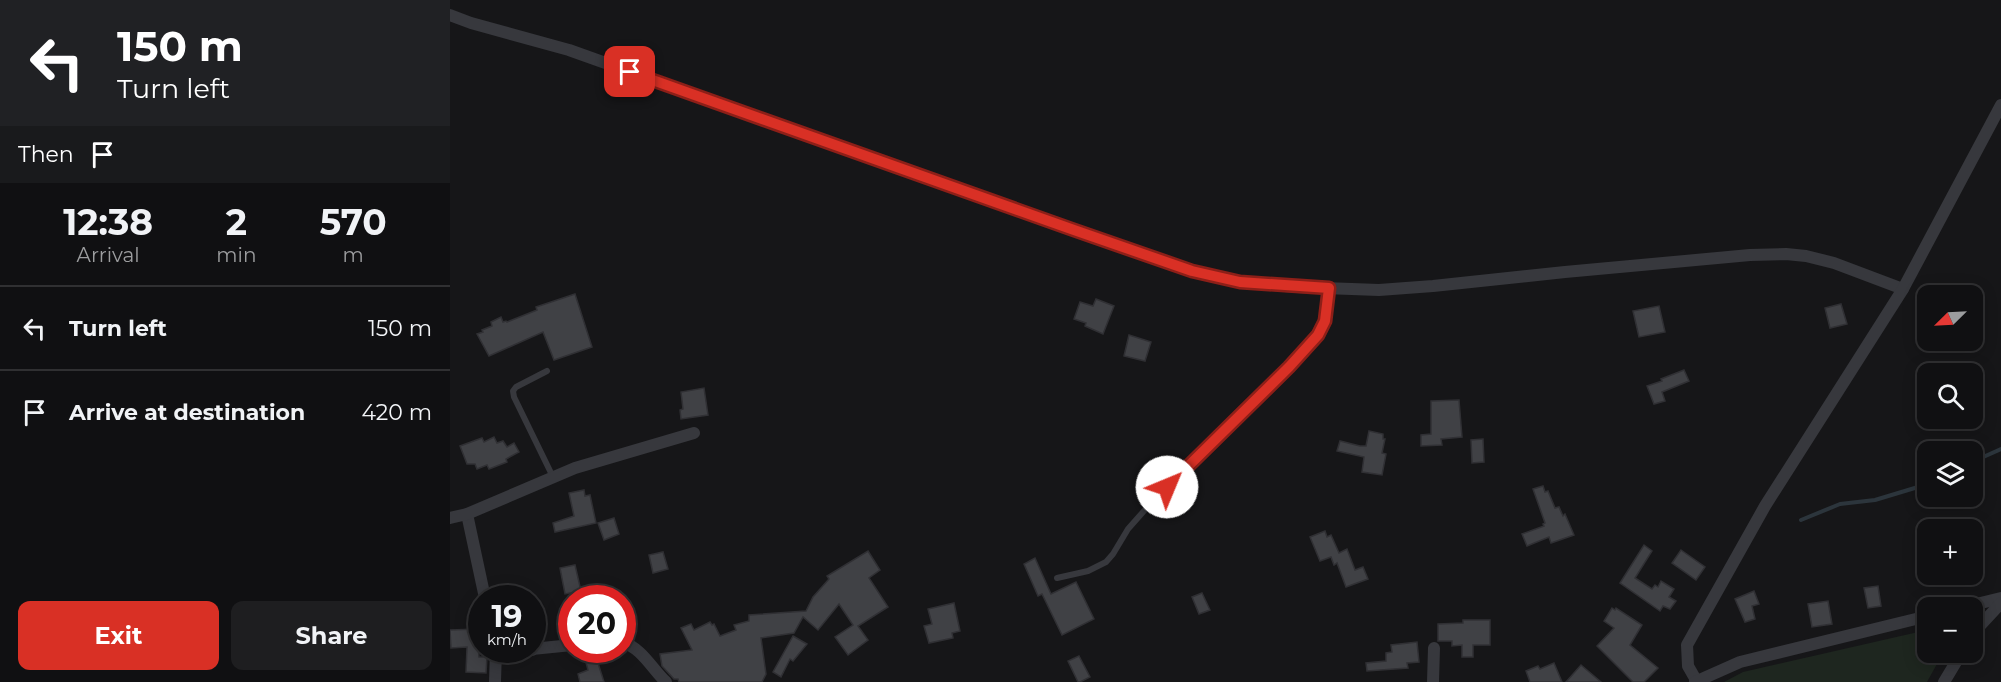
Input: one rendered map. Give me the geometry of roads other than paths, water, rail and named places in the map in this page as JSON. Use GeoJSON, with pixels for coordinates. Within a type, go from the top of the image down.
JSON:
{"type":"FeatureCollection","features":[{"type":"Feature","properties":{"kind":"street"},"geometry":{"type":"LineString","coordinates":[[450,15],[569,50],[1192,271],[1240,282],[1379,290],[1750,255],[1786,254],[1834,263],[1903,289]]}},
{"type":"Feature","properties":{"kind":"street"},"geometry":{"type":"LineString","coordinates":[[1917,619],[1740,662],[1696,681],[1688,666],[1687,645],[1765,506],[1903,289],[2001,105]]}},
{"type":"Feature","properties":{"kind":"street"},"geometry":{"type":"LineString","coordinates":[[450,518],[468,514],[553,477],[609,457],[694,433]]}},
{"type":"Feature","properties":{"kind":"street"},"geometry":{"type":"LineString","coordinates":[[468,514],[483,585]]}},
{"type":"Feature","properties":{"kind":"street"},"geometry":{"type":"LineString","coordinates":[[1983,604],[2001,601]]}},
{"type":"Feature","properties":{"kind":"street"},"geometry":{"type":"LineString","coordinates":[[1983,620],[2001,601]]}},
{"type":"Feature","properties":{"kind":"street"},"geometry":{"type":"LineString","coordinates":[[1433,682],[1434,648]]}},
{"type":"Feature","properties":{"kind":"street"},"geometry":{"type":"LineString","coordinates":[[636,650],[666,682]]}},
{"type":"Feature","properties":{"kind":"street"},"geometry":{"type":"LineString","coordinates":[[495,682],[496,663]]}},
{"type":"Feature","properties":{"kind":"street"},"geometry":{"type":"LineString","coordinates":[[1944,682],[1955,663]]}},
{"type":"Feature","properties":{"kind":"lane"},"geometry":{"type":"LineString","coordinates":[[1057,578],[1088,571],[1106,562],[1128,529],[1151,503],[1309,346],[1325,321],[1329,288]]}},
{"type":"Feature","properties":{"kind":"lane"},"geometry":{"type":"LineString","coordinates":[[547,371],[516,387],[513,391],[514,398],[553,477]]}},
{"type":"Feature","properties":{"kind":"waterway"},"geometry":{"type":"LineString","coordinates":[[1983,457],[2001,449]]}},
{"type":"Feature","properties":{"kind":"waterway"},"geometry":{"type":"LineString","coordinates":[[1801,520],[1840,504],[1875,500],[1917,487]]}}]}
